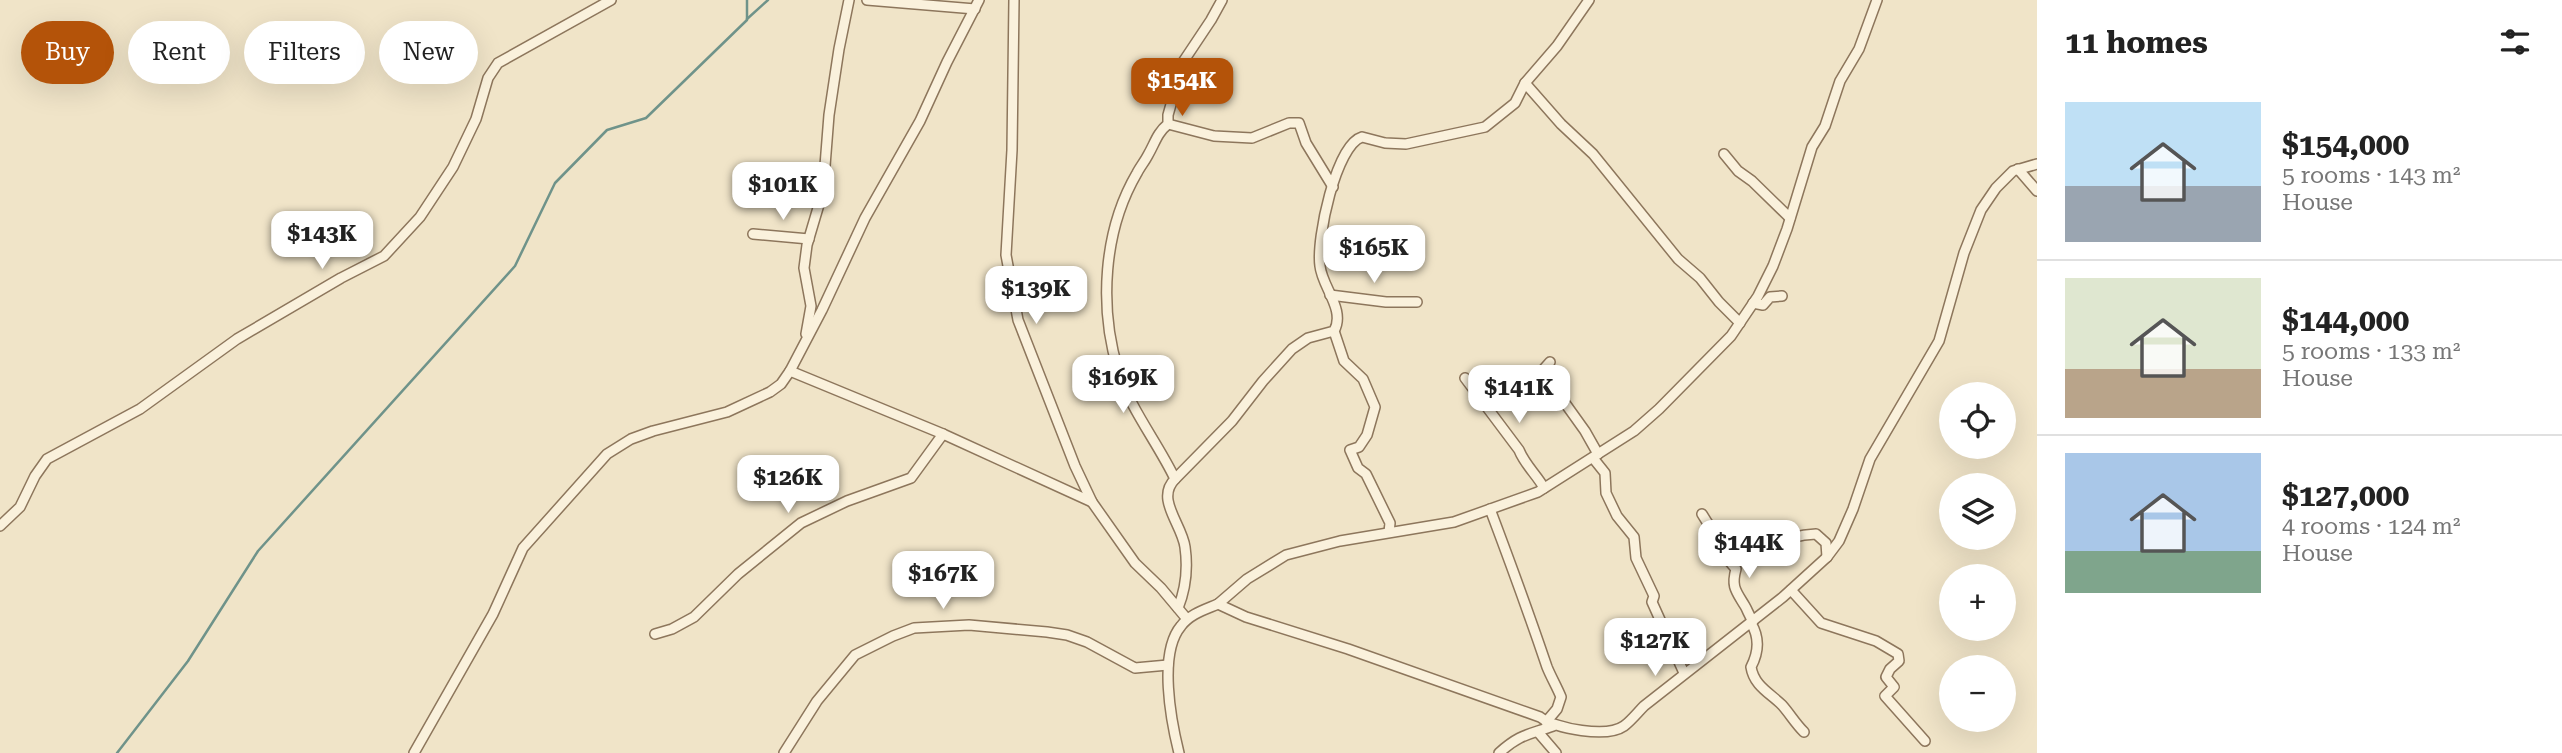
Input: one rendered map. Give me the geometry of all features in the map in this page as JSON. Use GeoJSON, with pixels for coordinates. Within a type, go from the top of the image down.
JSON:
{"type":"FeatureCollection","features":[{"type":"Feature","properties":{"kind":"street"},"geometry":{"type":"LineString","coordinates":[[0,526],[20,507],[35,475],[47,459],[140,409],[237,339],[384,256],[420,217],[453,167],[476,119],[488,78],[498,63],[611,0]]}},
{"type":"Feature","properties":{"kind":"street"},"geometry":{"type":"LineString","coordinates":[[792,368],[796,351],[805,337],[811,306],[804,268],[823,191],[829,115],[849,0]]}},
{"type":"Feature","properties":{"kind":"street"},"geometry":{"type":"LineString","coordinates":[[414,753],[493,614],[523,548],[607,454],[631,439],[653,430],[727,412],[754,400],[781,384],[792,368],[851,246],[920,121],[977,4],[867,0]]}},
{"type":"Feature","properties":{"kind":"street"},"geometry":{"type":"LineString","coordinates":[[1014,0],[1012,150],[1006,256],[1018,320],[1092,502],[1135,563],[1161,587],[1187,619]]}},
{"type":"Feature","properties":{"kind":"street"},"geometry":{"type":"LineString","coordinates":[[1175,479],[1119,373],[1110,337],[1107,279],[1109,254],[1116,223],[1136,174],[1149,155],[1158,133],[1168,124],[1183,62],[1222,0]]}},
{"type":"Feature","properties":{"kind":"street"},"geometry":{"type":"LineString","coordinates":[[1389,532],[1390,523],[1366,474],[1358,468],[1350,450],[1359,447],[1367,435],[1375,407],[1363,379],[1344,361],[1334,331],[1339,319],[1320,269],[1322,223],[1333,187],[1355,139],[1362,137],[1406,144],[1485,127],[1515,103],[1525,83],[1580,16],[1589,0]]}},
{"type":"Feature","properties":{"kind":"street"},"geometry":{"type":"LineString","coordinates":[[1179,753],[1175,739],[1168,665],[1171,642],[1178,628],[1187,619],[1218,604],[1247,579],[1286,555],[1389,532],[1454,522],[1544,488],[1634,431],[1701,369],[1731,336],[1773,266],[1812,148],[1825,126],[1840,81],[1859,49],[1877,0]]}},
{"type":"Feature","properties":{"kind":"street"},"geometry":{"type":"LineString","coordinates":[[1525,83],[1561,124],[1593,154],[1678,259],[1700,278],[1740,323]]}},
{"type":"Feature","properties":{"kind":"street"},"geometry":{"type":"LineString","coordinates":[[1168,124],[1214,136],[1252,138],[1289,123],[1298,123],[1306,144],[1333,187]]}},
{"type":"Feature","properties":{"kind":"street"},"geometry":{"type":"LineString","coordinates":[[1724,154],[1738,171],[1790,218]]}},
{"type":"Feature","properties":{"kind":"street"},"geometry":{"type":"LineString","coordinates":[[1218,604],[1246,617],[1348,649],[1540,717],[1565,729],[1611,731],[1623,727],[1684,673],[1791,590],[1827,557],[1839,541],[1870,459],[1938,341],[1964,253],[1981,210],[1996,188],[2013,171],[2037,164]]}},
{"type":"Feature","properties":{"kind":"street"},"geometry":{"type":"LineString","coordinates":[[2018,169],[2037,191]]}},
{"type":"Feature","properties":{"kind":"street"},"geometry":{"type":"LineString","coordinates":[[753,234],[809,239]]}},
{"type":"Feature","properties":{"kind":"street"},"geometry":{"type":"LineString","coordinates":[[1330,295],[1386,302],[1416,302]]}},
{"type":"Feature","properties":{"kind":"street"},"geometry":{"type":"LineString","coordinates":[[1753,303],[1763,305],[1770,297],[1782,296]]}},
{"type":"Feature","properties":{"kind":"street"},"geometry":{"type":"LineString","coordinates":[[1178,608],[1186,577],[1185,544],[1166,497],[1168,488],[1232,421],[1292,349],[1308,338],[1334,331]]}},
{"type":"Feature","properties":{"kind":"street"},"geometry":{"type":"LineString","coordinates":[[1520,382],[1542,371],[1550,362]]}},
{"type":"Feature","properties":{"kind":"street"},"geometry":{"type":"LineString","coordinates":[[792,368],[1092,502]]}},
{"type":"Feature","properties":{"kind":"street"},"geometry":{"type":"LineString","coordinates":[[1542,371],[1585,431],[1605,473],[1606,493],[1617,516],[1634,537],[1636,558],[1654,596],[1652,602],[1684,673]]}},
{"type":"Feature","properties":{"kind":"street"},"geometry":{"type":"LineString","coordinates":[[1465,378],[1544,488]]}},
{"type":"Feature","properties":{"kind":"street"},"geometry":{"type":"LineString","coordinates":[[655,634],[672,629],[694,617],[738,574],[800,523],[847,501],[911,478],[943,434]]}},
{"type":"Feature","properties":{"kind":"street"},"geometry":{"type":"LineString","coordinates":[[1490,509],[1514,577],[1522,590],[1548,670],[1561,697],[1550,724],[1538,732],[1513,739],[1499,753]]}},
{"type":"Feature","properties":{"kind":"street"},"geometry":{"type":"LineString","coordinates":[[1702,514],[1712,532],[1743,553],[1756,551],[1764,545],[1779,541],[1816,534],[1826,543],[1827,557]]}},
{"type":"Feature","properties":{"kind":"street"},"geometry":{"type":"LineString","coordinates":[[1732,548],[1730,562],[1736,569],[1733,576],[1735,593],[1744,603],[1755,630],[1758,655],[1751,667],[1752,675],[1804,732]]}},
{"type":"Feature","properties":{"kind":"street"},"geometry":{"type":"LineString","coordinates":[[1791,590],[1821,623],[1876,640],[1898,654],[1899,660],[1886,677],[1894,687],[1885,696],[1925,741]]}},
{"type":"Feature","properties":{"kind":"street"},"geometry":{"type":"LineString","coordinates":[[784,753],[817,701],[855,656],[914,628],[969,625],[1047,632],[1087,642],[1135,668],[1168,665]]}},
{"type":"Feature","properties":{"kind":"street"},"geometry":{"type":"LineString","coordinates":[[1538,732],[1556,753]]}},
{"type":"Feature","properties":{"kind":"waterway"},"geometry":{"type":"LineString","coordinates":[[117,753],[188,661],[258,551],[515,266],[555,183],[607,130],[646,118],[747,20],[747,0]]}},
{"type":"Feature","properties":{"kind":"waterway"},"geometry":{"type":"LineString","coordinates":[[747,19],[768,0]]}}]}
